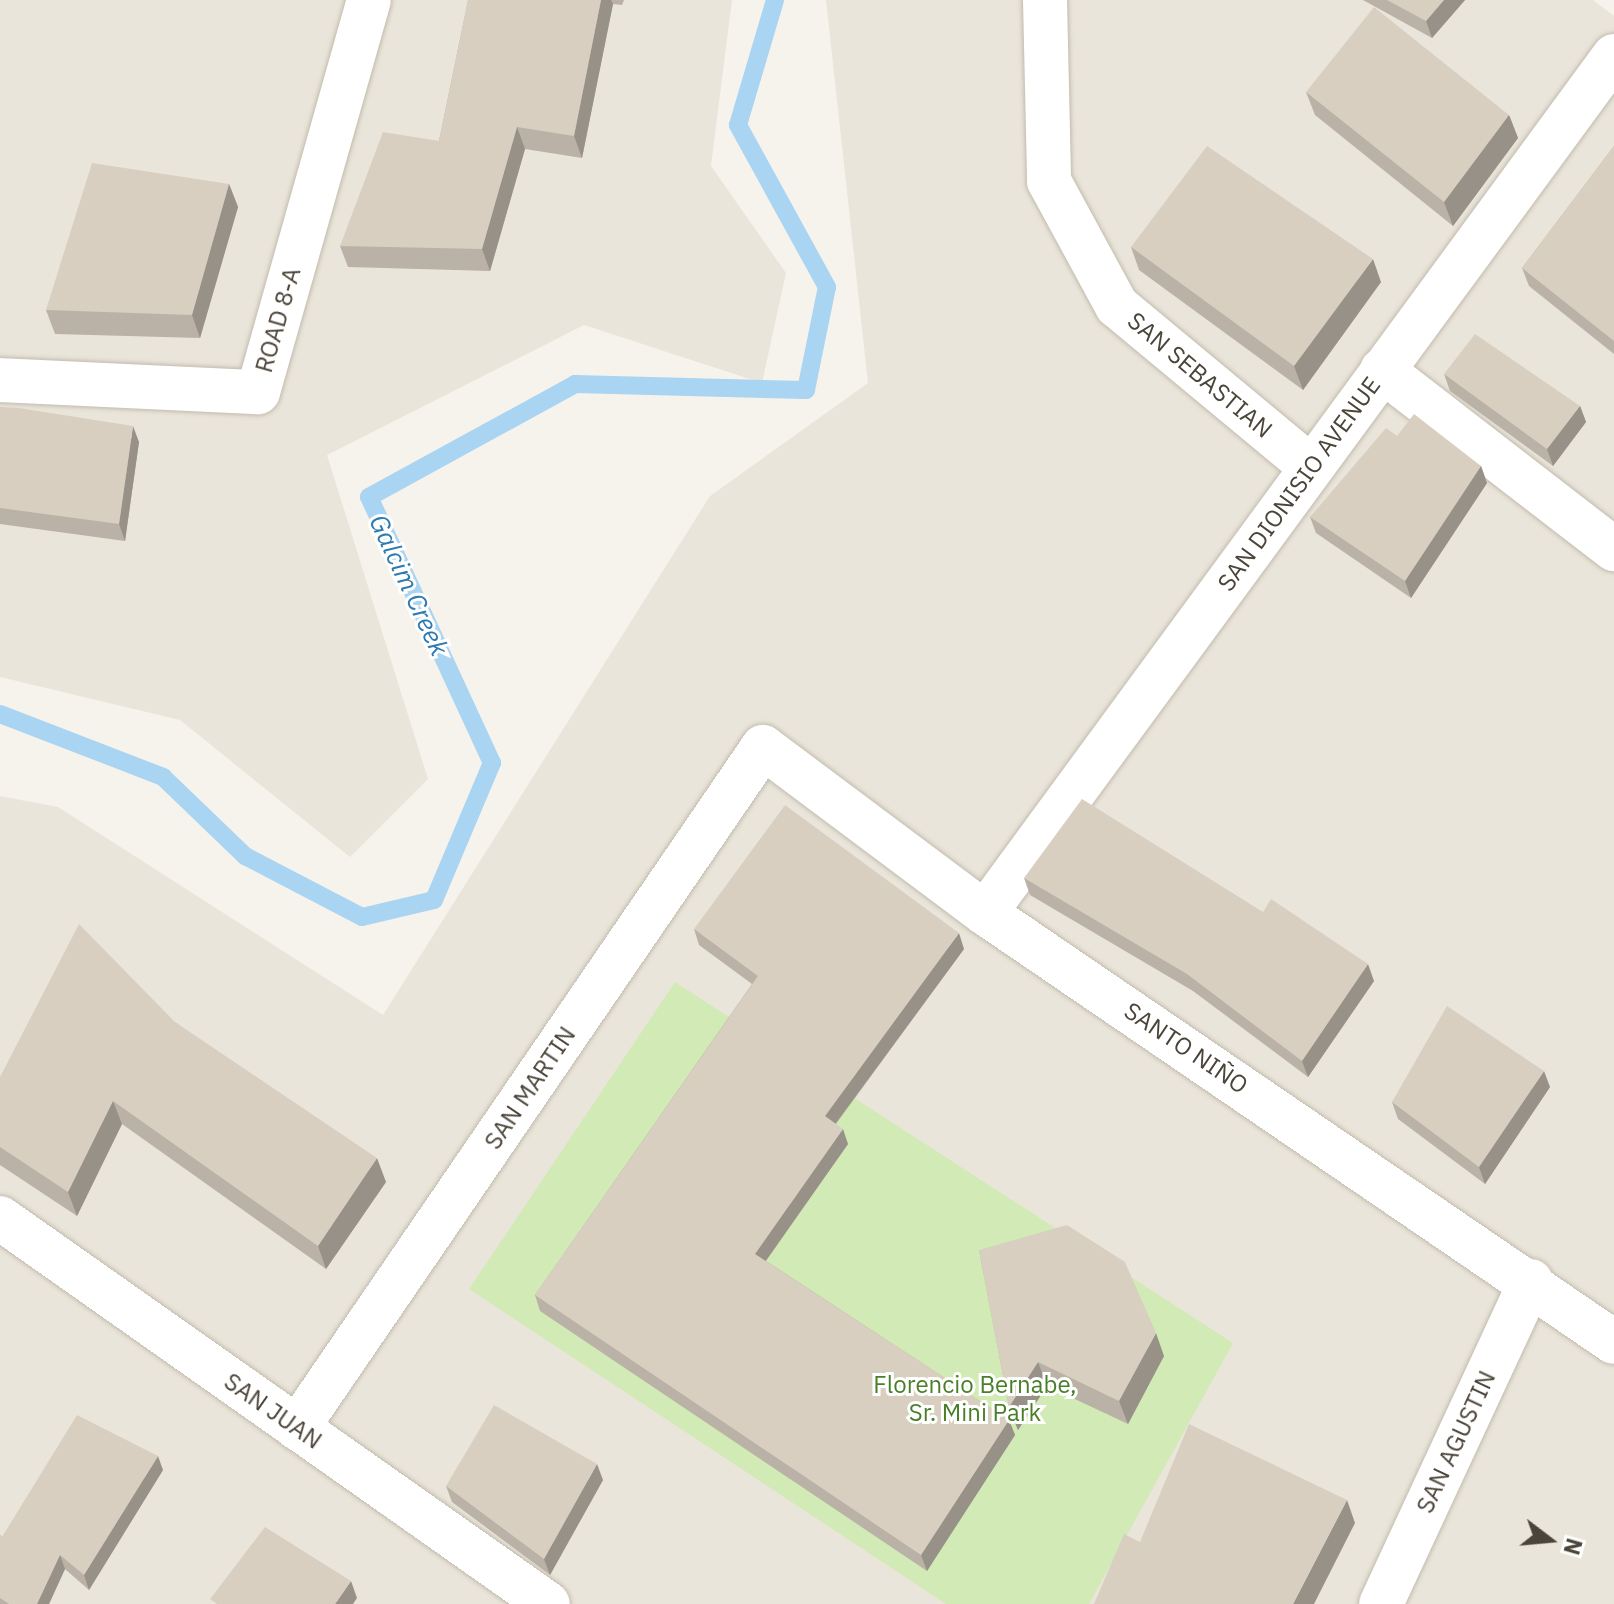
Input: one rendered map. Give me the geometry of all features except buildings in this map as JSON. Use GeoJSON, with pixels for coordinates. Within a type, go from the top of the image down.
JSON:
{"type":"FeatureCollection","features":[{"type":"Feature","properties":{"kind":"street","name":"ROAD 8-A"},"geometry":{"type":"LineString","coordinates":[[0,380],[258,392],[369,0]]}},
{"type":"Feature","properties":{"kind":"street","name":"SAN SEBASTIAN"},"geometry":{"type":"LineString","coordinates":[[1045,0],[1049,181],[1117,306],[1310,466]]}},
{"type":"Feature","properties":{"kind":"street","name":"SAN DIONISIO AVENUE"},"geometry":{"type":"LineString","coordinates":[[985,913],[1310,466],[1614,56]]}},
{"type":"Feature","properties":{"kind":"street"},"geometry":{"type":"LineString","coordinates":[[1382,370],[1614,549]]}},
{"type":"Feature","properties":{"kind":"street","name":"SANTO NIÑO"},"geometry":{"type":"LineString","coordinates":[[763,747],[985,913],[1531,1281],[1614,1342]]}},
{"type":"Feature","properties":{"kind":"street","name":"SAN MARTIN"},"geometry":{"type":"LineString","coordinates":[[297,1428],[763,747]]}},
{"type":"Feature","properties":{"kind":"street","name":"SAN JUAN"},"geometry":{"type":"LineString","coordinates":[[0,1218],[548,1604]]}},
{"type":"Feature","properties":{"kind":"street","name":"SAN AGUSTIN"},"geometry":{"type":"LineString","coordinates":[[1381,1604],[1531,1281]]}},
{"type":"Feature","properties":{"kind":"shaded area"},"geometry":{"type":"Polygon","coordinates":[[[0,0],[732,0],[711,166],[786,273],[762,383],[584,325],[327,455],[428,779],[350,857],[180,720],[0,677],[0,0]]]}},
{"type":"Feature","properties":{"kind":"shaded area"},"geometry":{"type":"Polygon","coordinates":[[[826,0],[1593,0],[1614,16],[1614,1604],[0,1604],[0,796],[58,807],[383,1015],[710,496],[868,383],[826,0]]]}},
{"type":"Feature","properties":{"kind":"green space","name":"Florencio Bernabe, Sr. Mini Park"},"geometry":{"type":"Polygon","coordinates":[[[675,982],[1233,1343],[1089,1604],[946,1604],[469,1289],[675,982]]]}},
{"type":"Feature","properties":{"kind":"waterway","name":"Galcim Creek"},"geometry":{"type":"LineString","coordinates":[[0,714],[163,777],[245,856],[362,917],[434,900],[492,763],[369,497],[575,384],[806,390],[827,287],[738,125],[775,0]]}}]}
